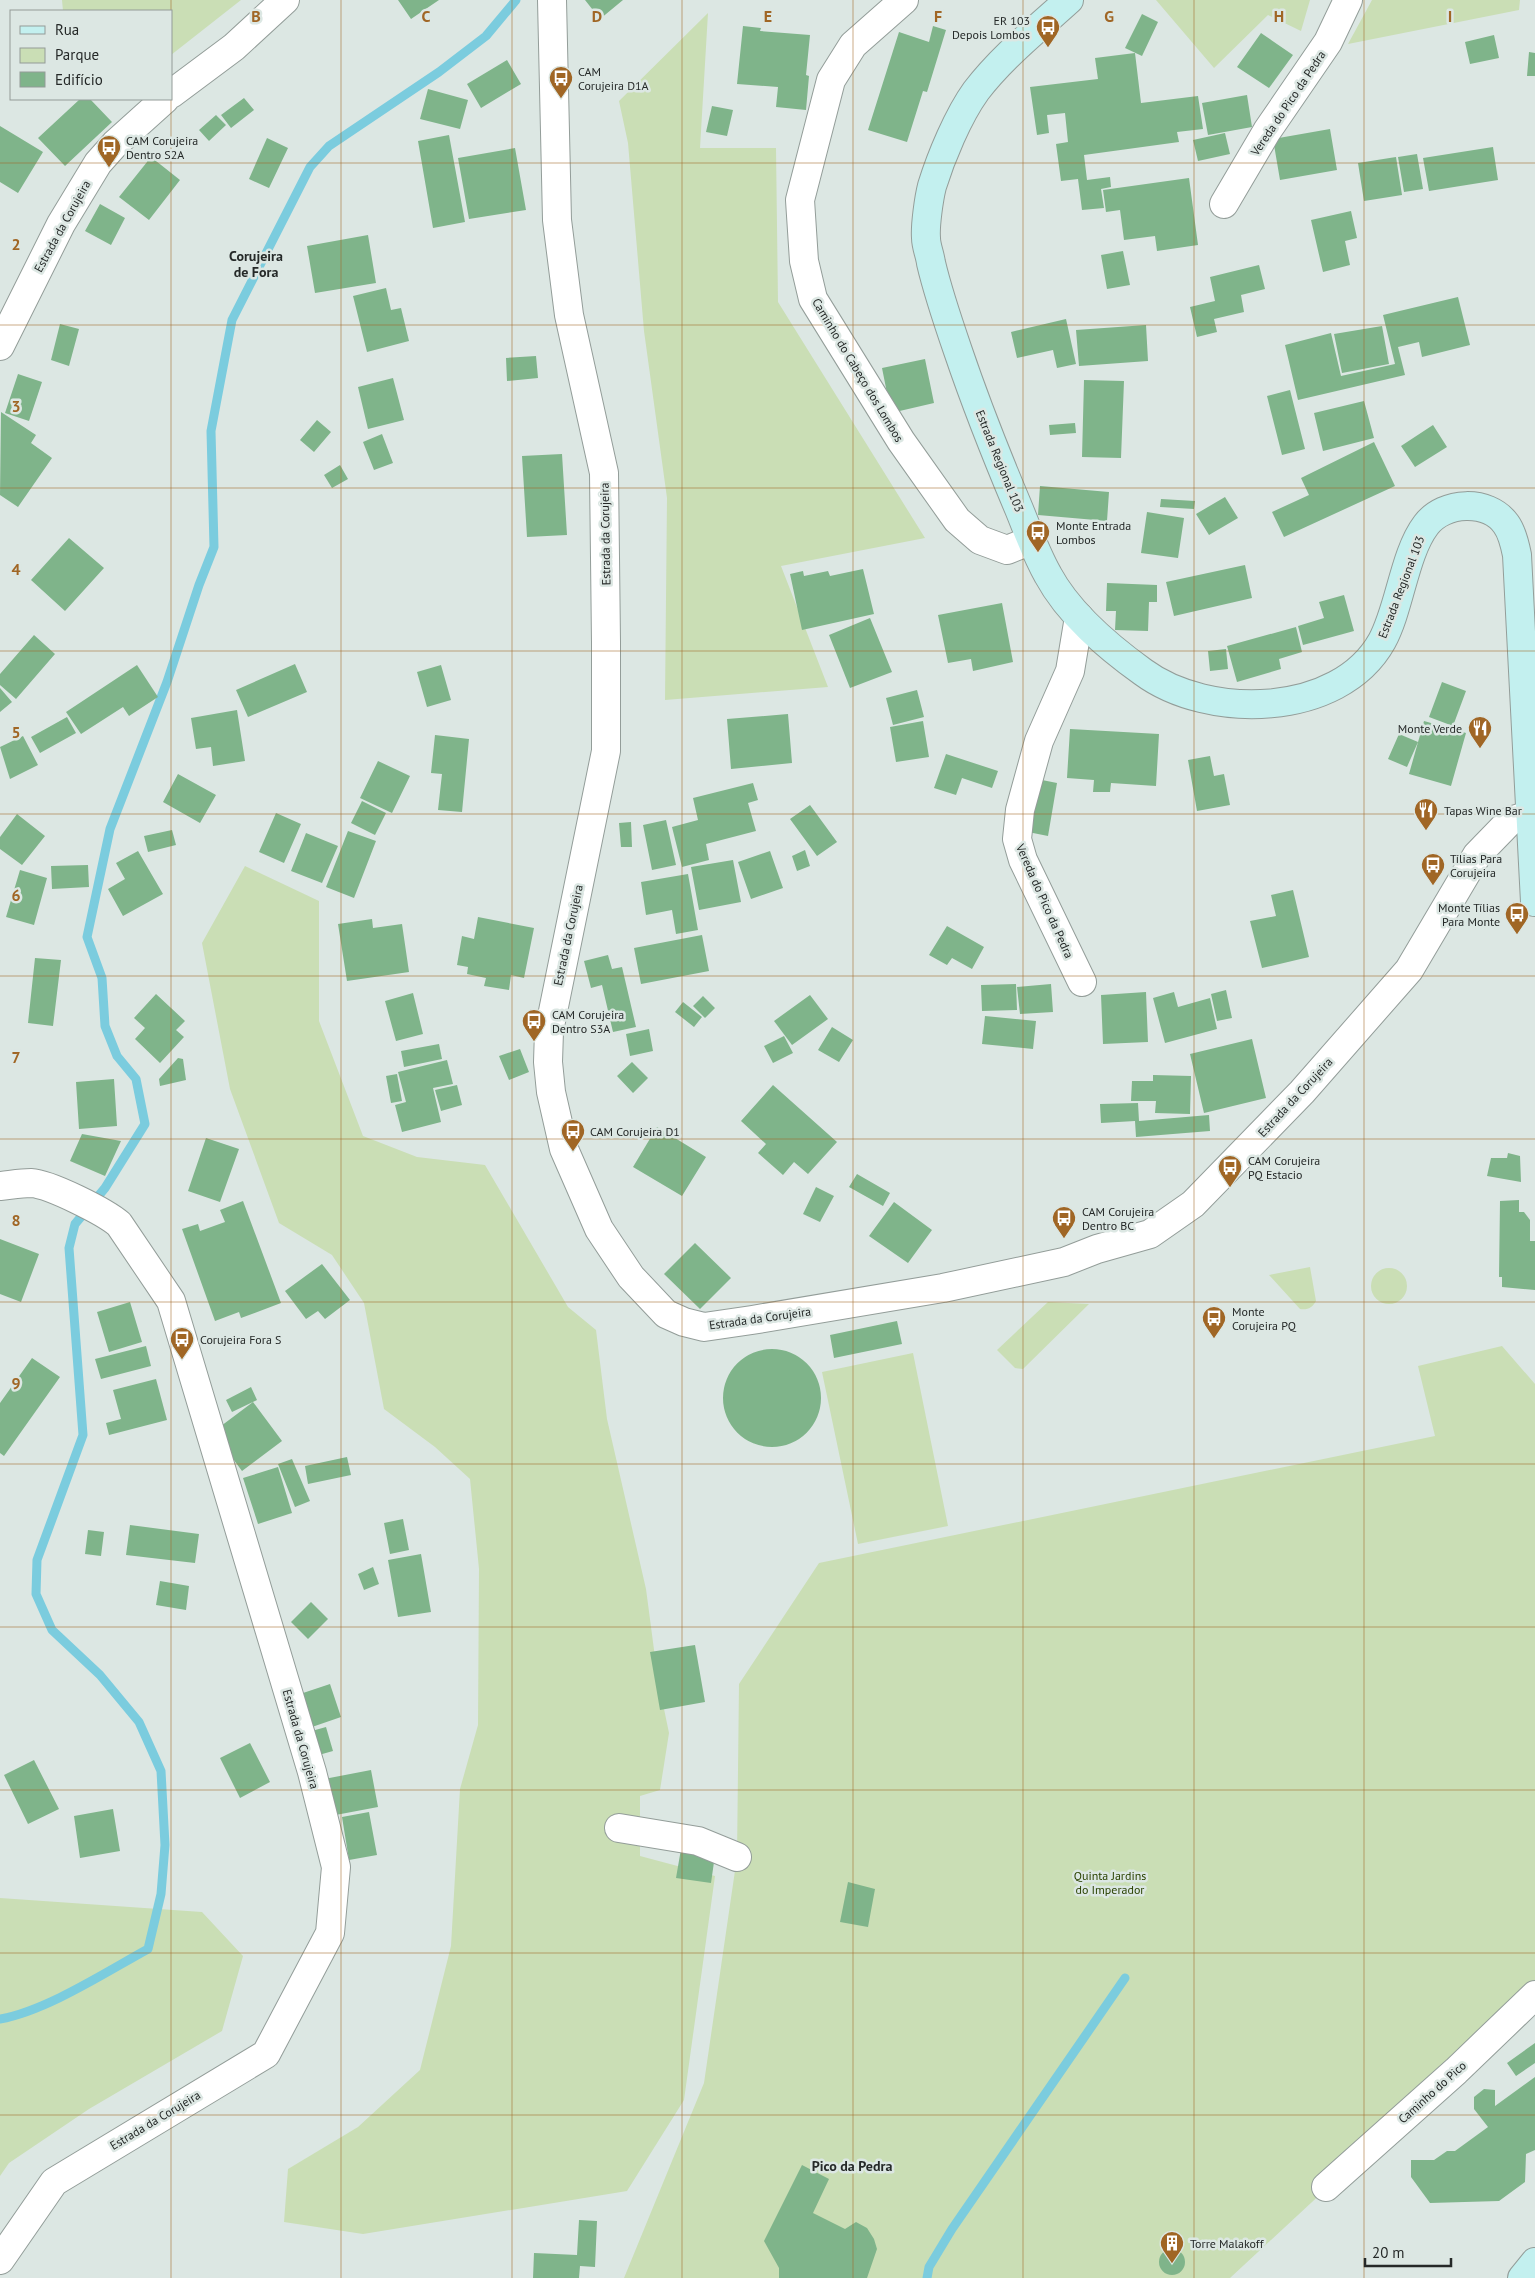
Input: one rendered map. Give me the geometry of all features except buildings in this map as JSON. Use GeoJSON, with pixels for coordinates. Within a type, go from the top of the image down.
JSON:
{"type":"FeatureCollection","features":[{"type":"Feature","properties":{"kind":"main road","name":"Estrada Regional 103"},"geometry":{"type":"LineString","coordinates":[[1069,0],[1011,53],[975,93],[954,132],[931,188],[926,238],[938,295],[985,429],[1048,576],[1079,617],[1130,663],[1150,678],[1172,688],[1206,699],[1238,704],[1280,703],[1308,698],[1344,681],[1372,655],[1383,639],[1417,540],[1427,523],[1440,513],[1456,506],[1469,506],[1494,514],[1506,524],[1518,555],[1535,902]]}},
{"type":"Feature","properties":{"kind":"main road"},"geometry":{"type":"LineString","coordinates":[[1522,2278],[1535,2262]]}},
{"type":"Feature","properties":{"kind":"street"},"geometry":{"type":"LineString","coordinates":[[172,93],[234,46],[285,0]]}},
{"type":"Feature","properties":{"kind":"street","name":"Estrada da Corujeira"},"geometry":{"type":"LineString","coordinates":[[552,0],[558,220],[569,315],[604,473],[606,751],[549,1031],[548,1062],[551,1092],[564,1149],[599,1229],[631,1277],[666,1314],[684,1322],[704,1326],[752,1320],[943,1288],[1045,1266],[1150,1234],[1194,1204],[1302,1092],[1409,970],[1477,855],[1510,820],[1532,813]]}},
{"type":"Feature","properties":{"kind":"street","name":"Caminho do Cabeço dos Lombos"},"geometry":{"type":"LineString","coordinates":[[904,0],[853,45],[831,80],[800,200],[804,261],[813,299],[901,441],[956,520],[980,540],[1007,550],[1032,540]]}},
{"type":"Feature","properties":{"kind":"street","name":"Vereda do Pico da Pedra"},"geometry":{"type":"LineString","coordinates":[[1224,204],[1268,131],[1328,42],[1348,0]]}},
{"type":"Feature","properties":{"kind":"street","name":"Estrada da Corujeira"},"geometry":{"type":"LineString","coordinates":[[0,346],[61,224],[98,163],[115,144],[163,100]]}},
{"type":"Feature","properties":{"kind":"street","name":"Vereda do Pico da Pedra"},"geometry":{"type":"LineString","coordinates":[[1079,617],[1070,671],[1039,741],[1020,810],[1017,839],[1023,860],[1082,982]]}},
{"type":"Feature","properties":{"kind":"street","name":"Estrada da Corujeira"},"geometry":{"type":"LineString","coordinates":[[0,1186],[32,1183],[53,1188],[108,1215],[119,1224],[171,1302],[312,1772],[336,1867],[330,1933],[266,2054],[54,2182],[0,2260]]}},
{"type":"Feature","properties":{"kind":"street"},"geometry":{"type":"LineString","coordinates":[[619,1828],[698,1841],[737,1858]]}},
{"type":"Feature","properties":{"kind":"street","name":"Caminho do Pico"},"geometry":{"type":"LineString","coordinates":[[1326,2187],[1456,2071],[1535,1995]]}},
{"type":"Feature","properties":{"kind":"green space"},"geometry":{"type":"Polygon","coordinates":[[[62,0],[241,0],[172,54],[172,10],[63,10],[62,0]]]}},
{"type":"Feature","properties":{"kind":"green space"},"geometry":{"type":"Polygon","coordinates":[[[1156,0],[1310,0],[1301,31],[1268,15],[1214,68],[1156,0]]]}},
{"type":"Feature","properties":{"kind":"green space"},"geometry":{"type":"Polygon","coordinates":[[[1372,0],[1520,0],[1519,10],[1348,44],[1372,0]]]}},
{"type":"Feature","properties":{"kind":"green space"},"geometry":{"type":"Polygon","coordinates":[[[708,13],[700,148],[776,148],[778,302],[925,538],[781,566],[828,687],[665,700],[667,498],[644,331],[628,143],[619,101],[708,13]]]}},
{"type":"Feature","properties":{"kind":"green space"},"geometry":{"type":"Polygon","coordinates":[[[245,866],[319,901],[319,1021],[363,1136],[417,1157],[485,1165],[568,1307],[596,1330],[607,1419],[646,1589],[658,1680],[669,1733],[660,1790],[640,1796],[640,1856],[715,1876],[684,2100],[627,2191],[363,2234],[284,2222],[288,2169],[358,2127],[420,2070],[451,1946],[460,1789],[478,1725],[479,1569],[470,1479],[435,1447],[384,1409],[364,1303],[332,1255],[279,1223],[230,1089],[202,943],[245,866]]]}},
{"type":"Feature","properties":{"kind":"green space"},"geometry":{"type":"Polygon","coordinates":[[[1310,1267],[1316,1301],[1310,1308],[1300,1309],[1269,1275],[1310,1267]]]}},
{"type":"Feature","properties":{"kind":"green space"},"geometry":{"type":"Polygon","coordinates":[[[1389,1268],[1396,1269],[1402,1273],[1406,1279],[1406,1293],[1402,1299],[1396,1303],[1389,1304],[1382,1303],[1376,1299],[1372,1293],[1371,1286],[1372,1279],[1376,1273],[1382,1269],[1389,1268]]]}},
{"type":"Feature","properties":{"kind":"green space"},"geometry":{"type":"Polygon","coordinates":[[[1048,1302],[1089,1304],[1023,1369],[1015,1368],[997,1350],[1048,1302]]]}},
{"type":"Feature","properties":{"kind":"green space","name":"Quinta Jardins do Imperador"},"geometry":{"type":"Polygon","coordinates":[[[1502,1346],[1535,1384],[1535,1995],[1230,2278],[624,2278],[704,2083],[737,1857],[739,1684],[819,1563],[1435,1436],[1418,1366],[1502,1346]]]}},
{"type":"Feature","properties":{"kind":"green space"},"geometry":{"type":"Polygon","coordinates":[[[913,1353],[948,1526],[858,1544],[822,1372],[913,1353]]]}},
{"type":"Feature","properties":{"kind":"green space"},"geometry":{"type":"Polygon","coordinates":[[[0,1898],[202,1912],[243,1956],[222,2031],[89,2109],[9,2163],[0,2176],[0,1898]]]}},
{"type":"Feature","properties":{"kind":"waterway"},"geometry":{"type":"LineString","coordinates":[[0,2019],[37,2008],[95,1979],[148,1949],[161,1894],[165,1845],[161,1771],[139,1722],[100,1675],[52,1630],[36,1594],[37,1560],[83,1435],[69,1248],[75,1224],[105,1188],[145,1124],[136,1079],[117,1056],[105,1026],[102,978],[87,937],[110,829],[167,682],[199,585],[214,547],[211,431],[232,320],[310,167],[329,146],[439,72],[486,36],[516,0]]}},
{"type":"Feature","properties":{"kind":"waterway"},"geometry":{"type":"LineString","coordinates":[[927,2278],[929,2267],[952,2229],[1125,1978]]}},
{"type":"Feature","properties":{"kind":"place","name":"ER 103 Depois Lombos"},"geometry":{"type":"Point","coordinates":[1048,48]}},
{"type":"Feature","properties":{"kind":"place","name":"CAM Corujeira D1A"},"geometry":{"type":"Point","coordinates":[561,99]}},
{"type":"Feature","properties":{"kind":"place","name":"CAM Corujeira Dentro S2A"},"geometry":{"type":"Point","coordinates":[109,168]}},
{"type":"Feature","properties":{"kind":"place","name":"Monte Entrada Lombos"},"geometry":{"type":"Point","coordinates":[1038,553]}},
{"type":"Feature","properties":{"kind":"place","name":"Monte Verde"},"geometry":{"type":"Point","coordinates":[1480,749]}},
{"type":"Feature","properties":{"kind":"place","name":"Tapas Wine Bar"},"geometry":{"type":"Point","coordinates":[1426,831]}},
{"type":"Feature","properties":{"kind":"place","name":"Tílias Para Corujeira"},"geometry":{"type":"Point","coordinates":[1433,886]}},
{"type":"Feature","properties":{"kind":"place","name":"Monte Tílias Para Monte"},"geometry":{"type":"Point","coordinates":[1517,935]}},
{"type":"Feature","properties":{"kind":"place","name":"CAM Corujeira Dentro S3A"},"geometry":{"type":"Point","coordinates":[534,1042]}},
{"type":"Feature","properties":{"kind":"place","name":"CAM Corujeira D1"},"geometry":{"type":"Point","coordinates":[573,1152]}},
{"type":"Feature","properties":{"kind":"place","name":"CAM Corujeira PQ Estacio"},"geometry":{"type":"Point","coordinates":[1230,1188]}},
{"type":"Feature","properties":{"kind":"place","name":"CAM Corujeira Dentro BC"},"geometry":{"type":"Point","coordinates":[1064,1239]}},
{"type":"Feature","properties":{"kind":"place","name":"Monte Corujeira PQ"},"geometry":{"type":"Point","coordinates":[1214,1339]}},
{"type":"Feature","properties":{"kind":"place","name":"Corujeira Fora S"},"geometry":{"type":"Point","coordinates":[182,1360]}},
{"type":"Feature","properties":{"kind":"place","name":"Torre Malakoff"},"geometry":{"type":"Point","coordinates":[1172,2264]}},
{"type":"Feature","properties":{"kind":"district","name":"Corujeira de Fora"},"geometry":{"type":"Point","coordinates":[256,264]}},
{"type":"Feature","properties":{"kind":"district","name":"Pico da Pedra"},"geometry":{"type":"Point","coordinates":[852,2166]}}]}
